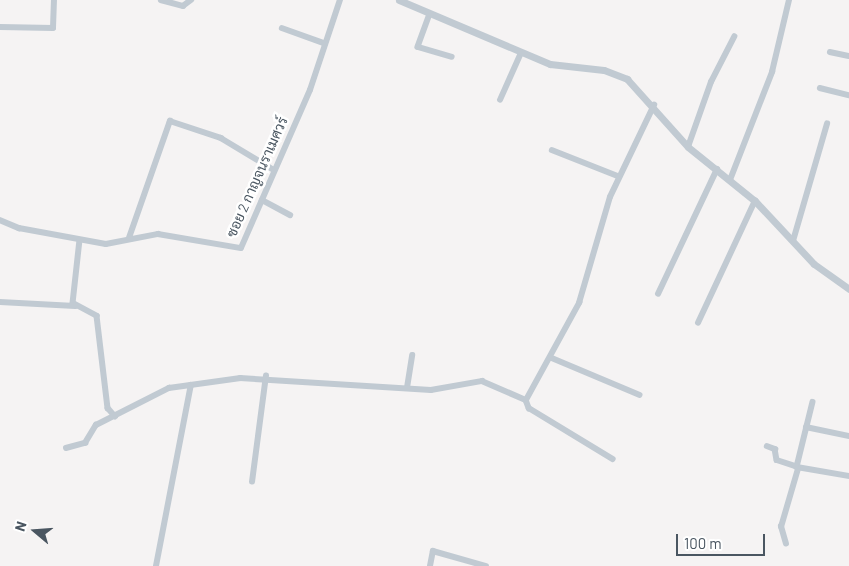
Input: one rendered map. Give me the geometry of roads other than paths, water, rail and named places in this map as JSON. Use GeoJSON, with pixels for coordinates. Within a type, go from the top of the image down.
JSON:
{"type":"FeatureCollection","features":[{"type":"Feature","properties":{"kind":"street"},"geometry":{"type":"LineString","coordinates":[[0,27],[53,28],[54,0]]}},
{"type":"Feature","properties":{"kind":"street"},"geometry":{"type":"LineString","coordinates":[[161,0],[182,6],[191,0]]}},
{"type":"Feature","properties":{"kind":"street","name":"ซอย 2 กาญจนราเมศวร์"},"geometry":{"type":"LineString","coordinates":[[0,220],[80,240],[106,244],[129,238],[158,234],[241,248],[310,90],[324,43],[340,0]]}},
{"type":"Feature","properties":{"kind":"street"},"geometry":{"type":"LineString","coordinates":[[399,0],[555,66],[618,74],[654,106],[688,146],[755,201],[819,268],[849,289]]}},
{"type":"Feature","properties":{"kind":"street"},"geometry":{"type":"LineString","coordinates":[[730,180],[772,72],[789,0]]}},
{"type":"Feature","properties":{"kind":"street"},"geometry":{"type":"LineString","coordinates":[[430,14],[418,47],[452,57]]}},
{"type":"Feature","properties":{"kind":"street"},"geometry":{"type":"LineString","coordinates":[[282,28],[324,43]]}},
{"type":"Feature","properties":{"kind":"street"},"geometry":{"type":"LineString","coordinates":[[688,146],[711,82],[734,37]]}},
{"type":"Feature","properties":{"kind":"street"},"geometry":{"type":"LineString","coordinates":[[500,100],[521,52]]}},
{"type":"Feature","properties":{"kind":"street"},"geometry":{"type":"LineString","coordinates":[[830,52],[849,56]]}},
{"type":"Feature","properties":{"kind":"street"},"geometry":{"type":"LineString","coordinates":[[820,88],[849,95]]}},
{"type":"Feature","properties":{"kind":"street"},"geometry":{"type":"LineString","coordinates":[[526,400],[552,358],[583,293],[618,176],[654,106]]}},
{"type":"Feature","properties":{"kind":"street"},"geometry":{"type":"LineString","coordinates":[[129,238],[170,121],[221,138],[274,170]]}},
{"type":"Feature","properties":{"kind":"street"},"geometry":{"type":"LineString","coordinates":[[793,241],[828,124]]}},
{"type":"Feature","properties":{"kind":"street"},"geometry":{"type":"LineString","coordinates":[[552,150],[618,176]]}},
{"type":"Feature","properties":{"kind":"street"},"geometry":{"type":"LineString","coordinates":[[658,294],[717,169]]}},
{"type":"Feature","properties":{"kind":"street"},"geometry":{"type":"LineString","coordinates":[[262,200],[290,215]]}},
{"type":"Feature","properties":{"kind":"street"},"geometry":{"type":"LineString","coordinates":[[698,323],[755,201]]}},
{"type":"Feature","properties":{"kind":"street"},"geometry":{"type":"LineString","coordinates":[[75,306],[80,240]]}},
{"type":"Feature","properties":{"kind":"street"},"geometry":{"type":"LineString","coordinates":[[0,302],[75,306],[98,318],[108,408],[115,416]]}},
{"type":"Feature","properties":{"kind":"street"},"geometry":{"type":"LineString","coordinates":[[407,388],[412,354]]}},
{"type":"Feature","properties":{"kind":"street"},"geometry":{"type":"LineString","coordinates":[[552,358],[640,395]]}},
{"type":"Feature","properties":{"kind":"street"},"geometry":{"type":"LineString","coordinates":[[66,448],[85,443],[94,426],[169,388],[266,376],[431,390],[482,380],[526,400],[529,408],[613,459]]}},
{"type":"Feature","properties":{"kind":"street"},"geometry":{"type":"LineString","coordinates":[[252,482],[266,376]]}},
{"type":"Feature","properties":{"kind":"street"},"geometry":{"type":"LineString","coordinates":[[156,566],[190,385]]}},
{"type":"Feature","properties":{"kind":"street"},"geometry":{"type":"LineString","coordinates":[[786,544],[781,526],[813,402]]}},
{"type":"Feature","properties":{"kind":"street"},"geometry":{"type":"LineString","coordinates":[[806,427],[849,436]]}},
{"type":"Feature","properties":{"kind":"street"},"geometry":{"type":"LineString","coordinates":[[767,446],[774,449],[777,460],[797,468],[849,476]]}},
{"type":"Feature","properties":{"kind":"street"},"geometry":{"type":"LineString","coordinates":[[430,566],[433,551],[486,566]]}}]}
